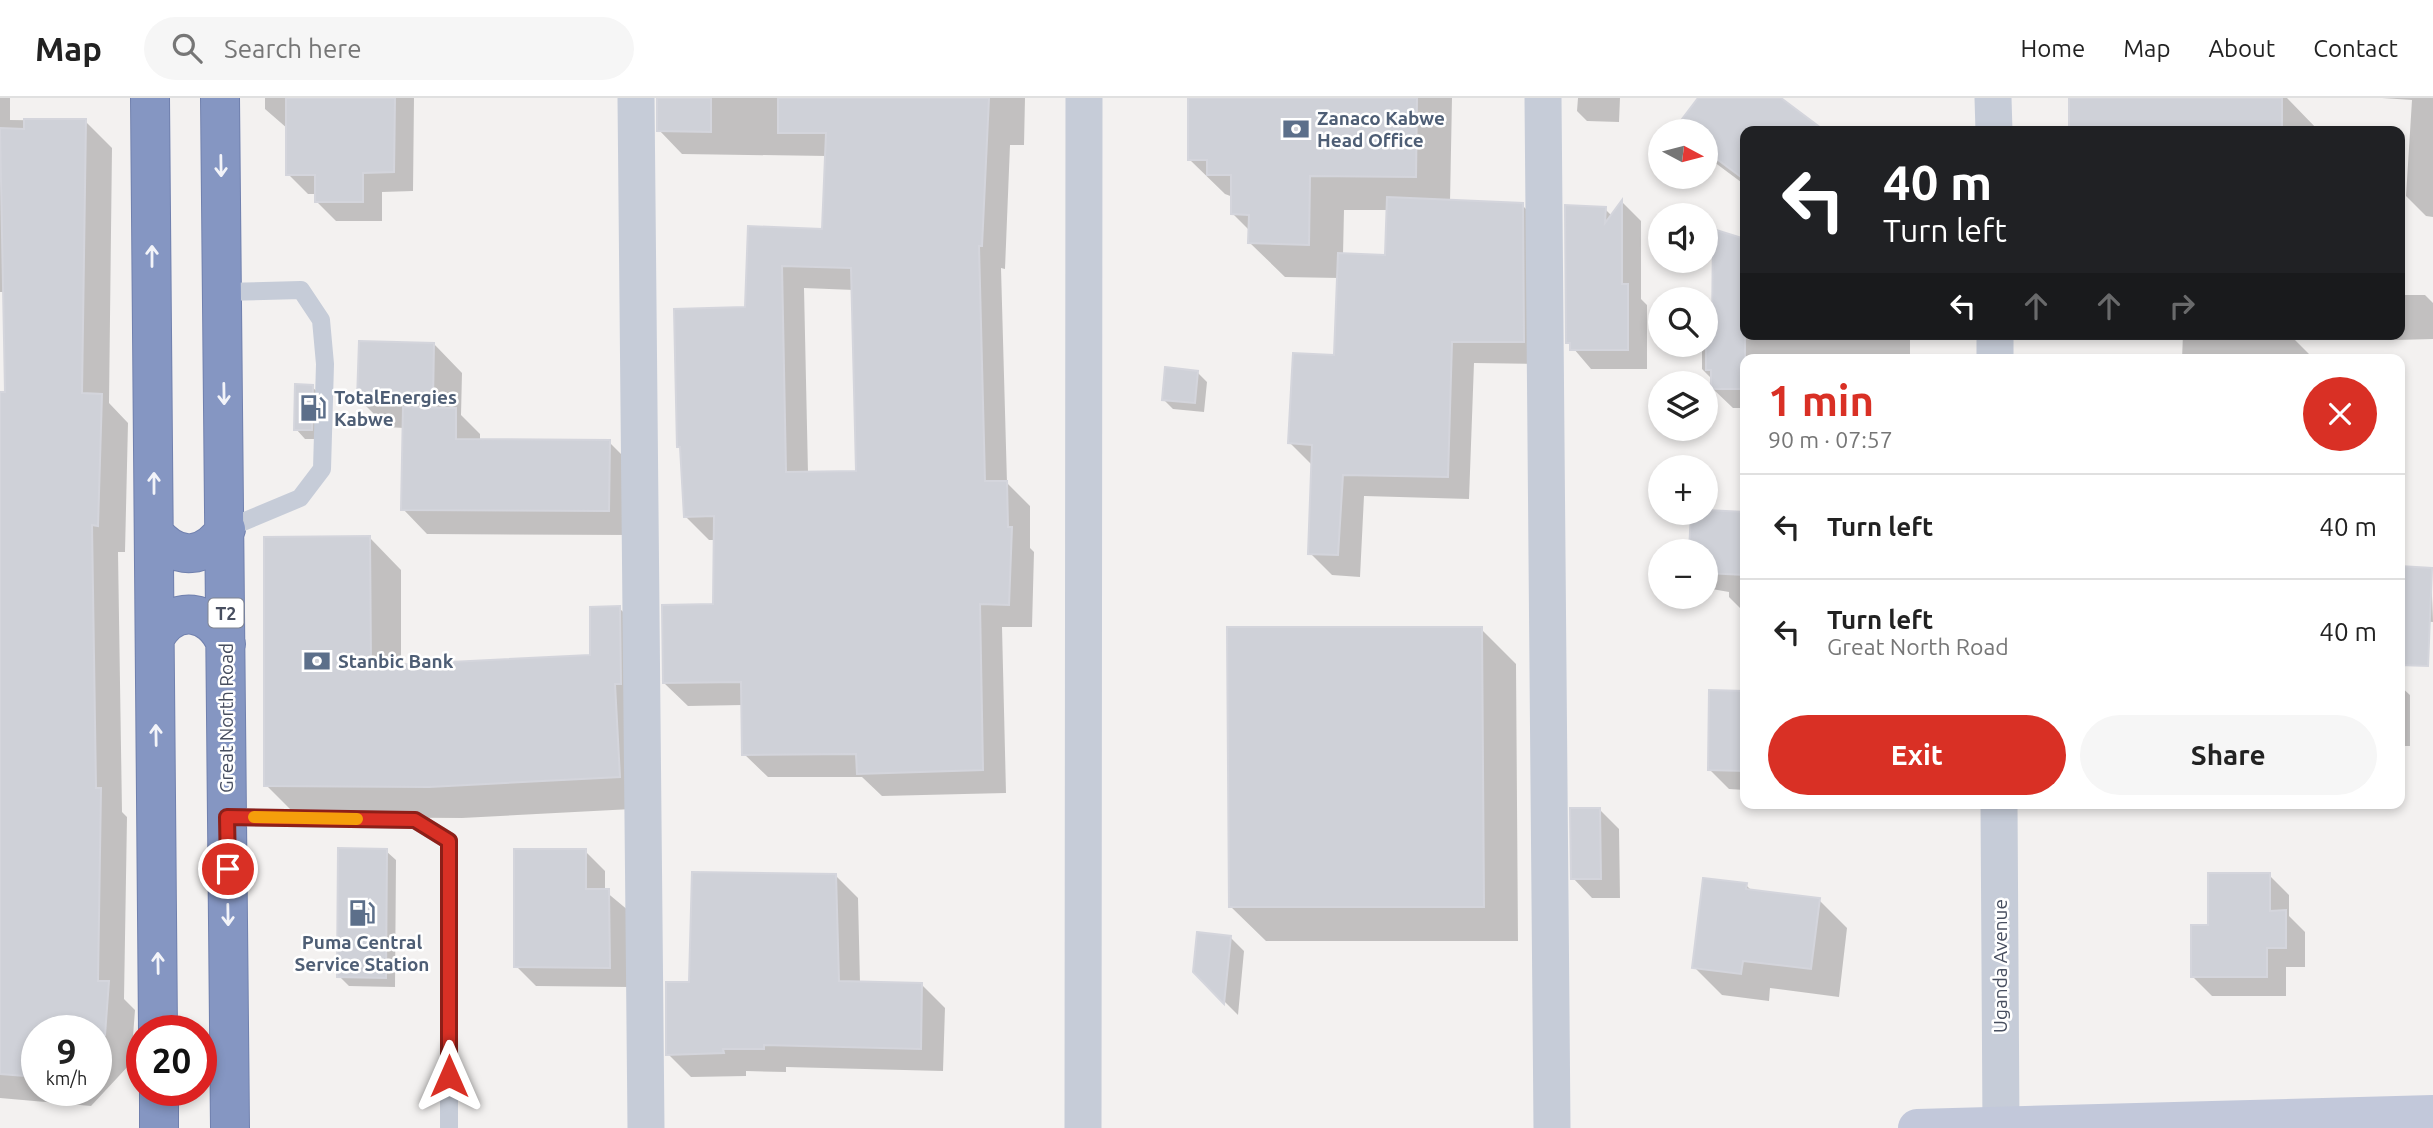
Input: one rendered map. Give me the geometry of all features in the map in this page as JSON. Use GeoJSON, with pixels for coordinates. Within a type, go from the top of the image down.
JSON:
{"type":"FeatureCollection","features":[{"type":"Feature","properties":{"kind":"highway"},"geometry":{"type":"LineString","coordinates":[[150,98],[158,1015]]}},
{"type":"Feature","properties":{"kind":"highway","name":"Great North Road"},"geometry":{"type":"LineString","coordinates":[[220,98],[230,1128]]}},
{"type":"Feature","properties":{"kind":"highway"},"geometry":{"type":"LineString","coordinates":[[154,533],[163,545],[177,552],[191,554],[216,543],[226,529]]}},
{"type":"Feature","properties":{"kind":"highway"},"geometry":{"type":"LineString","coordinates":[[155,638],[169,619],[192,614],[204,616],[213,623],[226,644]]}},
{"type":"Feature","properties":{"kind":"highway"},"geometry":{"type":"LineString","coordinates":[[159,1106],[159,1128]]}},
{"type":"Feature","properties":{"kind":"main road"},"geometry":{"type":"LineString","coordinates":[[1917,1128],[2001,1128],[2433,1114]]}},
{"type":"Feature","properties":{"kind":"street"},"geometry":{"type":"LineString","coordinates":[[636,98],[646,1128]]}},
{"type":"Feature","properties":{"kind":"street"},"geometry":{"type":"LineString","coordinates":[[1083,1128],[1084,98]]}},
{"type":"Feature","properties":{"kind":"street"},"geometry":{"type":"LineString","coordinates":[[1543,98],[1552,1128]]}},
{"type":"Feature","properties":{"kind":"street"},"geometry":{"type":"LineString","coordinates":[[1993,98],[1994,126]]}},
{"type":"Feature","properties":{"kind":"street","name":"Uganda Avenue"},"geometry":{"type":"LineString","coordinates":[[1999,809],[2001,1128]]}},
{"type":"Feature","properties":{"kind":"lane"},"geometry":{"type":"LineString","coordinates":[[222,292],[301,290],[321,320],[325,364],[322,469],[300,498],[226,529]]}},
{"type":"Feature","properties":{"kind":"lane"},"geometry":{"type":"LineString","coordinates":[[227,817],[415,820],[449,841],[449,1128]]}},
{"type":"Feature","properties":{"kind":"building"},"geometry":{"type":"Polygon","coordinates":[[[286,98],[395,98],[394,172],[363,173],[363,202],[315,202],[315,175],[286,175],[286,98]]]}},
{"type":"Feature","properties":{"kind":"building"},"geometry":{"type":"Polygon","coordinates":[[[657,98],[711,98],[711,132],[657,131],[657,98]]]}},
{"type":"Feature","properties":{"kind":"building"},"geometry":{"type":"Polygon","coordinates":[[[778,98],[989,98],[982,246],[979,246],[985,481],[1007,481],[1008,527],[1012,527],[1009,605],[980,604],[983,770],[857,774],[856,754],[742,755],[741,682],[663,683],[662,605],[713,604],[714,516],[684,517],[680,447],[677,447],[674,309],[745,307],[748,226],[822,229],[826,133],[778,133],[778,98]],[[782,266],[786,472],[856,471],[851,268],[782,266]]]}},
{"type":"Feature","properties":{"kind":"building"},"geometry":{"type":"Polygon","coordinates":[[[1188,98],[1417,98],[1416,177],[1310,176],[1309,245],[1248,243],[1249,215],[1231,214],[1231,175],[1207,175],[1207,160],[1188,160],[1188,98]]]}},
{"type":"Feature","properties":{"kind":"building"},"geometry":{"type":"Polygon","coordinates":[[[1698,98],[1781,98],[1818,126],[1740,126],[1740,176],[1718,160],[1718,119],[1682,119],[1698,98]]]}},
{"type":"Feature","properties":{"kind":"building"},"geometry":{"type":"Polygon","coordinates":[[[2069,98],[2282,98],[2282,126],[2069,126],[2069,98]]]}},
{"type":"Feature","properties":{"kind":"building"},"geometry":{"type":"Polygon","coordinates":[[[24,119],[86,119],[82,393],[102,394],[98,526],[92,525],[96,788],[101,788],[98,981],[109,981],[106,1015],[21,1015],[21,1076],[0,1074],[0,392],[5,392],[0,128],[24,129],[24,119]]]}},
{"type":"Feature","properties":{"kind":"building"},"geometry":{"type":"Polygon","coordinates":[[[1387,197],[1523,203],[1524,342],[1452,342],[1448,477],[1343,475],[1338,555],[1308,554],[1312,445],[1288,443],[1293,353],[1334,355],[1338,253],[1385,255],[1387,197]]]}},
{"type":"Feature","properties":{"kind":"building"},"geometry":{"type":"Polygon","coordinates":[[[1622,200],[1622,284],[1628,284],[1628,350],[1570,350],[1570,343],[1566,343],[1565,205],[1606,207],[1605,223],[1622,200]]]}},
{"type":"Feature","properties":{"kind":"building"},"geometry":{"type":"Polygon","coordinates":[[[1718,231],[1740,237],[1740,340],[1745,340],[1745,354],[1740,354],[1740,389],[1718,389],[1718,371],[1706,370],[1706,357],[1718,357],[1718,287],[1712,287],[1713,273],[1718,273],[1718,231]]]}},
{"type":"Feature","properties":{"kind":"building"},"geometry":{"type":"Polygon","coordinates":[[[359,341],[434,343],[433,401],[357,400],[359,341]]]}},
{"type":"Feature","properties":{"kind":"building"},"geometry":{"type":"Polygon","coordinates":[[[1165,367],[1198,371],[1195,403],[1162,400],[1165,367]]]}},
{"type":"Feature","properties":{"kind":"building"},"geometry":{"type":"Polygon","coordinates":[[[295,384],[313,385],[312,430],[294,430],[295,384]]]}},
{"type":"Feature","properties":{"kind":"building"},"geometry":{"type":"Polygon","coordinates":[[[403,407],[456,408],[456,439],[610,440],[609,511],[401,510],[403,407]]]}},
{"type":"Feature","properties":{"kind":"building"},"geometry":{"type":"Polygon","coordinates":[[[1718,511],[1740,512],[1740,575],[1718,574],[1718,539],[1690,539],[1690,525],[1718,525],[1718,511]]]}},
{"type":"Feature","properties":{"kind":"building"},"geometry":{"type":"Polygon","coordinates":[[[370,536],[371,666],[590,655],[590,607],[620,606],[621,684],[615,684],[620,777],[429,787],[264,786],[264,537],[370,536]]]}},
{"type":"Feature","properties":{"kind":"building"},"geometry":{"type":"Polygon","coordinates":[[[2405,566],[2432,568],[2428,666],[2405,665],[2405,566]]]}},
{"type":"Feature","properties":{"kind":"building"},"geometry":{"type":"Polygon","coordinates":[[[1227,627],[1482,627],[1484,907],[1229,907],[1227,627]]]}},
{"type":"Feature","properties":{"kind":"building"},"geometry":{"type":"Polygon","coordinates":[[[1709,690],[1740,691],[1740,771],[1708,770],[1709,690]]]}},
{"type":"Feature","properties":{"kind":"building"},"geometry":{"type":"Polygon","coordinates":[[[1570,808],[1600,808],[1601,879],[1571,879],[1570,808]]]}},
{"type":"Feature","properties":{"kind":"building","name":"Puma Central Service Station"},"geometry":{"type":"Polygon","coordinates":[[[338,848],[387,849],[386,978],[337,977],[338,848]]]}},
{"type":"Feature","properties":{"kind":"building"},"geometry":{"type":"Polygon","coordinates":[[[514,849],[586,849],[586,889],[609,889],[610,968],[514,967],[514,849]]]}},
{"type":"Feature","properties":{"kind":"building"},"geometry":{"type":"Polygon","coordinates":[[[692,872],[836,874],[839,981],[922,983],[921,1049],[764,1045],[764,1049],[723,1049],[724,1053],[666,1055],[666,982],[689,982],[692,872]]]}},
{"type":"Feature","properties":{"kind":"building"},"geometry":{"type":"Polygon","coordinates":[[[2208,873],[2270,873],[2270,911],[2286,910],[2286,948],[2267,948],[2267,977],[2191,977],[2191,925],[2208,925],[2208,873]]]}},
{"type":"Feature","properties":{"kind":"building"},"geometry":{"type":"Polygon","coordinates":[[[1703,878],[1747,883],[1746,889],[1820,898],[1811,969],[1743,961],[1741,974],[1692,968],[1703,878]]]}},
{"type":"Feature","properties":{"kind":"building"},"geometry":{"type":"Polygon","coordinates":[[[1197,932],[1231,936],[1224,1004],[1193,972],[1197,932]]]}},
{"type":"Feature","properties":{"kind":"slow traffic"},"geometry":{"type":"LineString","coordinates":[[254,817],[357,819]]}},
{"type":"Feature","properties":{"kind":"place","name":"Zanaco Kabwe Head Office"},"geometry":{"type":"Point","coordinates":[1296,129]}},
{"type":"Feature","properties":{"kind":"place","name":"TotalEnergies Kabwe"},"geometry":{"type":"Point","coordinates":[313,408]}},
{"type":"Feature","properties":{"kind":"place","name":"Stanbic Bank"},"geometry":{"type":"Point","coordinates":[317,661]}},
{"type":"Feature","properties":{"kind":"place","name":"Puma Central Service Station"},"geometry":{"type":"Point","coordinates":[362,913]}},
{"type":"Feature","properties":{"kind":"route"},"geometry":{"type":"LineString","coordinates":[[228,869],[227,817],[415,820],[449,841],[449,1076]]}}]}
